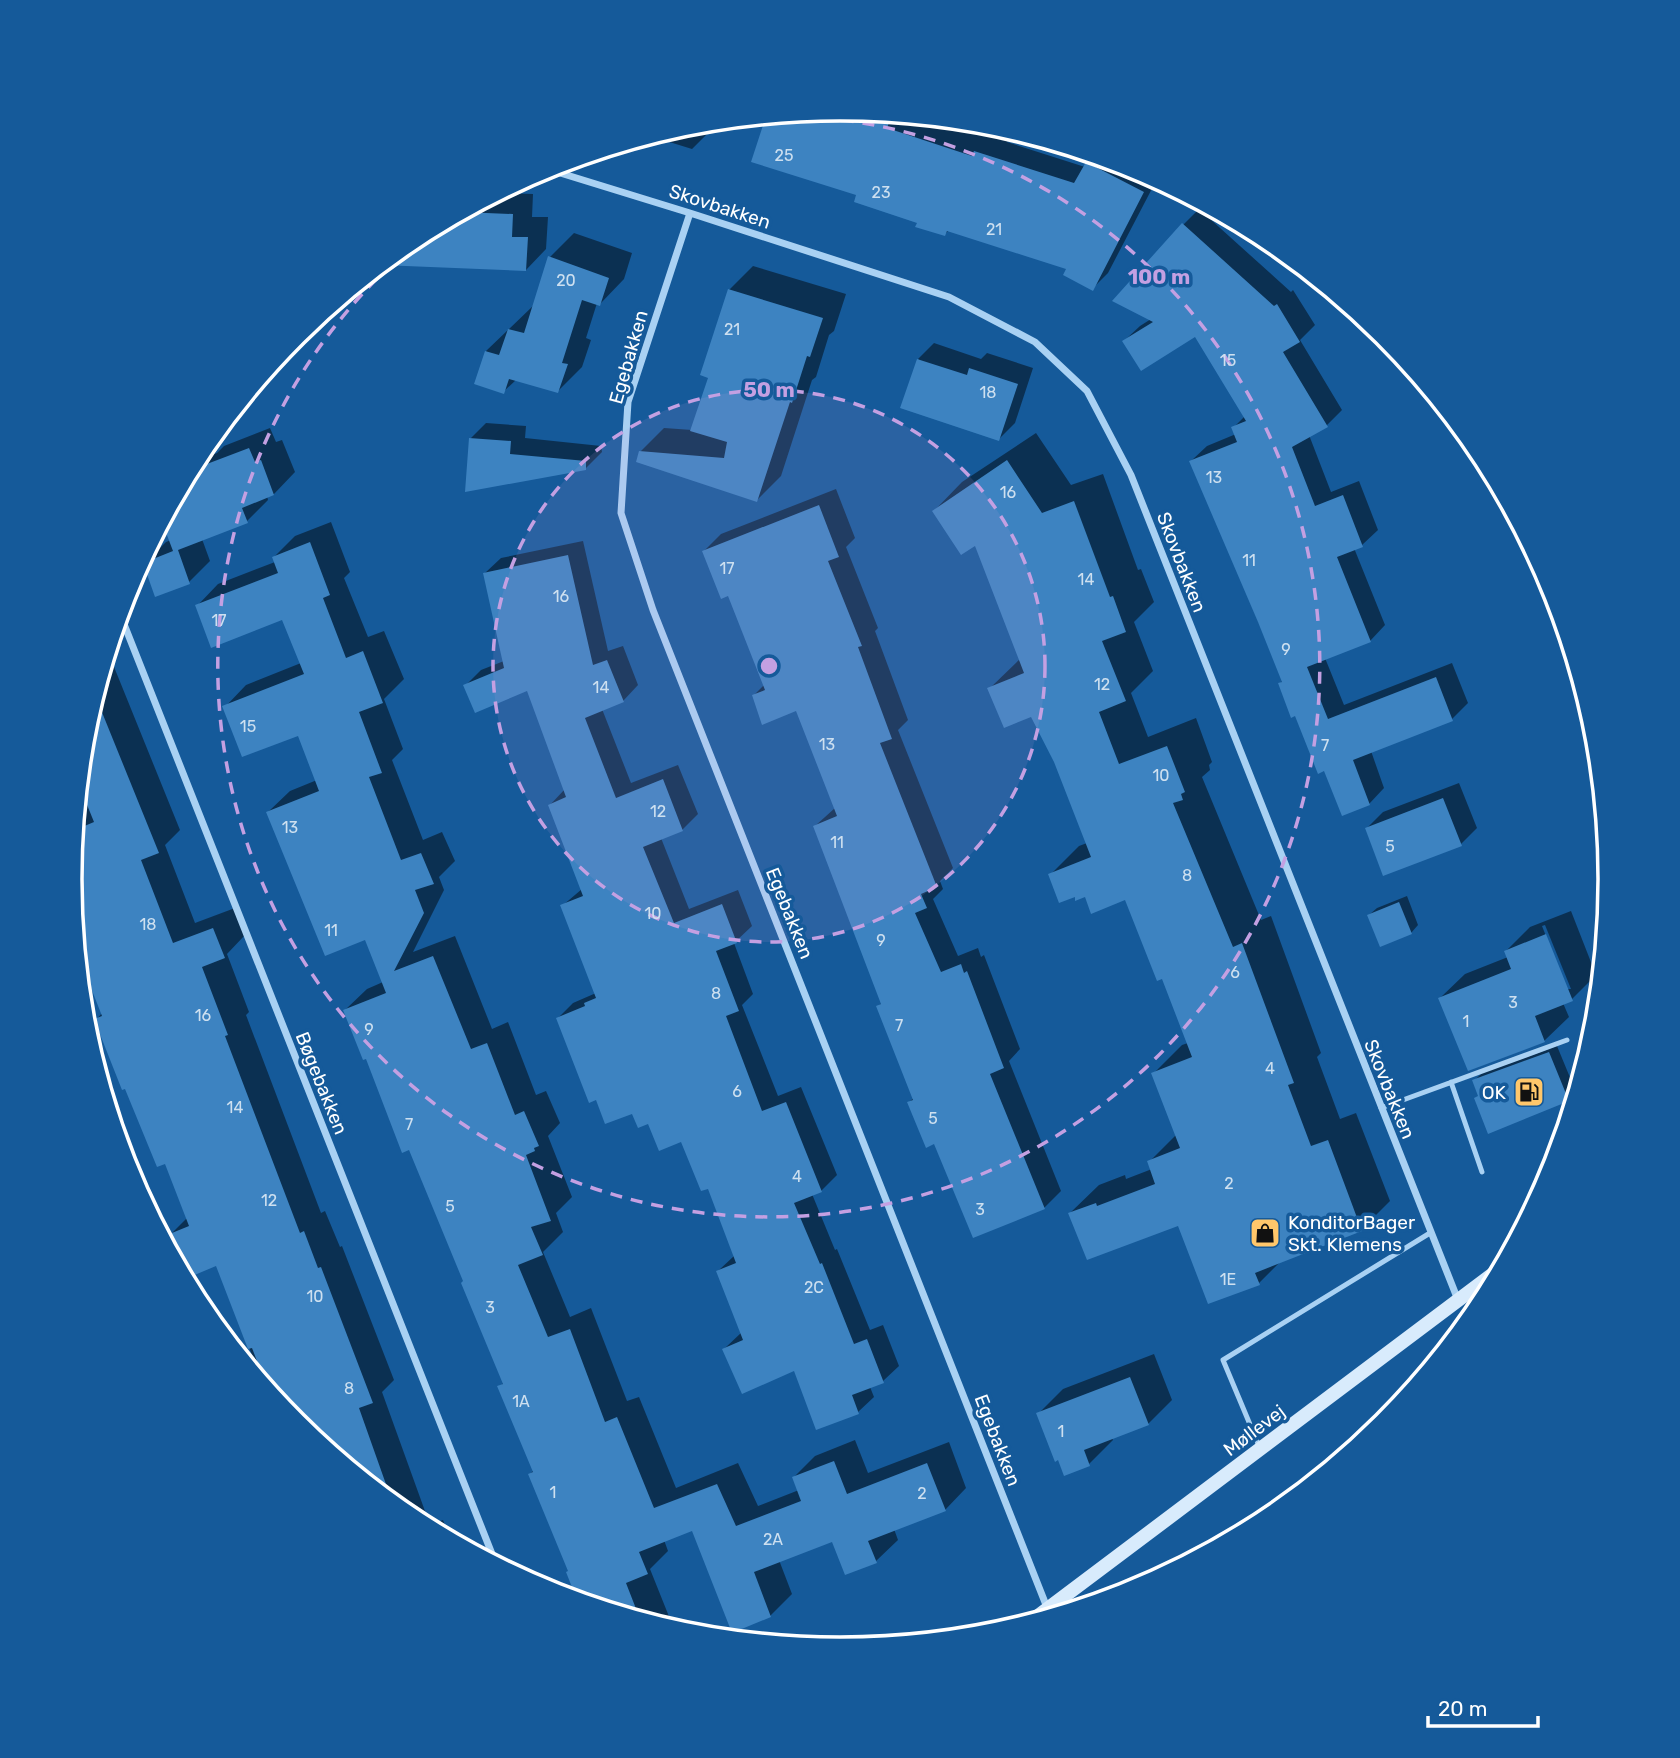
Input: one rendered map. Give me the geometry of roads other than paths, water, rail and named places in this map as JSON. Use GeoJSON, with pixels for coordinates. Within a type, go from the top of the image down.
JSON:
{"type":"FeatureCollection","features":[{"type":"Feature","properties":{"kind":"street","name":"Skovbakken"},"geometry":{"type":"LineString","coordinates":[[563,174],[949,297],[1035,342],[1087,391],[1131,475],[1458,1300]]}},
{"type":"Feature","properties":{"kind":"street","name":"Egebakken"},"geometry":{"type":"LineString","coordinates":[[690,213],[628,402],[621,513],[653,610],[1047,1608]]}},
{"type":"Feature","properties":{"kind":"street","name":"Bøgebakken"},"geometry":{"type":"LineString","coordinates":[[125,627],[491,1551]]}},
{"type":"Feature","properties":{"kind":"street","name":"Møllevej"},"geometry":{"type":"LineString","coordinates":[[1053,1606],[1480,1283]]}},
{"type":"Feature","properties":{"kind":"lane"},"geometry":{"type":"LineString","coordinates":[[1381,1108],[1567,1040]]}},
{"type":"Feature","properties":{"kind":"lane"},"geometry":{"type":"LineString","coordinates":[[1451,1082],[1482,1172]]}},
{"type":"Feature","properties":{"kind":"lane"},"geometry":{"type":"LineString","coordinates":[[1260,1449],[1223,1360],[1430,1233]]}},
{"type":"Feature","properties":{"kind":"place","name":"OK"},"geometry":{"type":"Point","coordinates":[1529,1092]}},
{"type":"Feature","properties":{"kind":"place","name":"KonditorBager Skt. Klemens"},"geometry":{"type":"Point","coordinates":[1265,1233]}}]}
